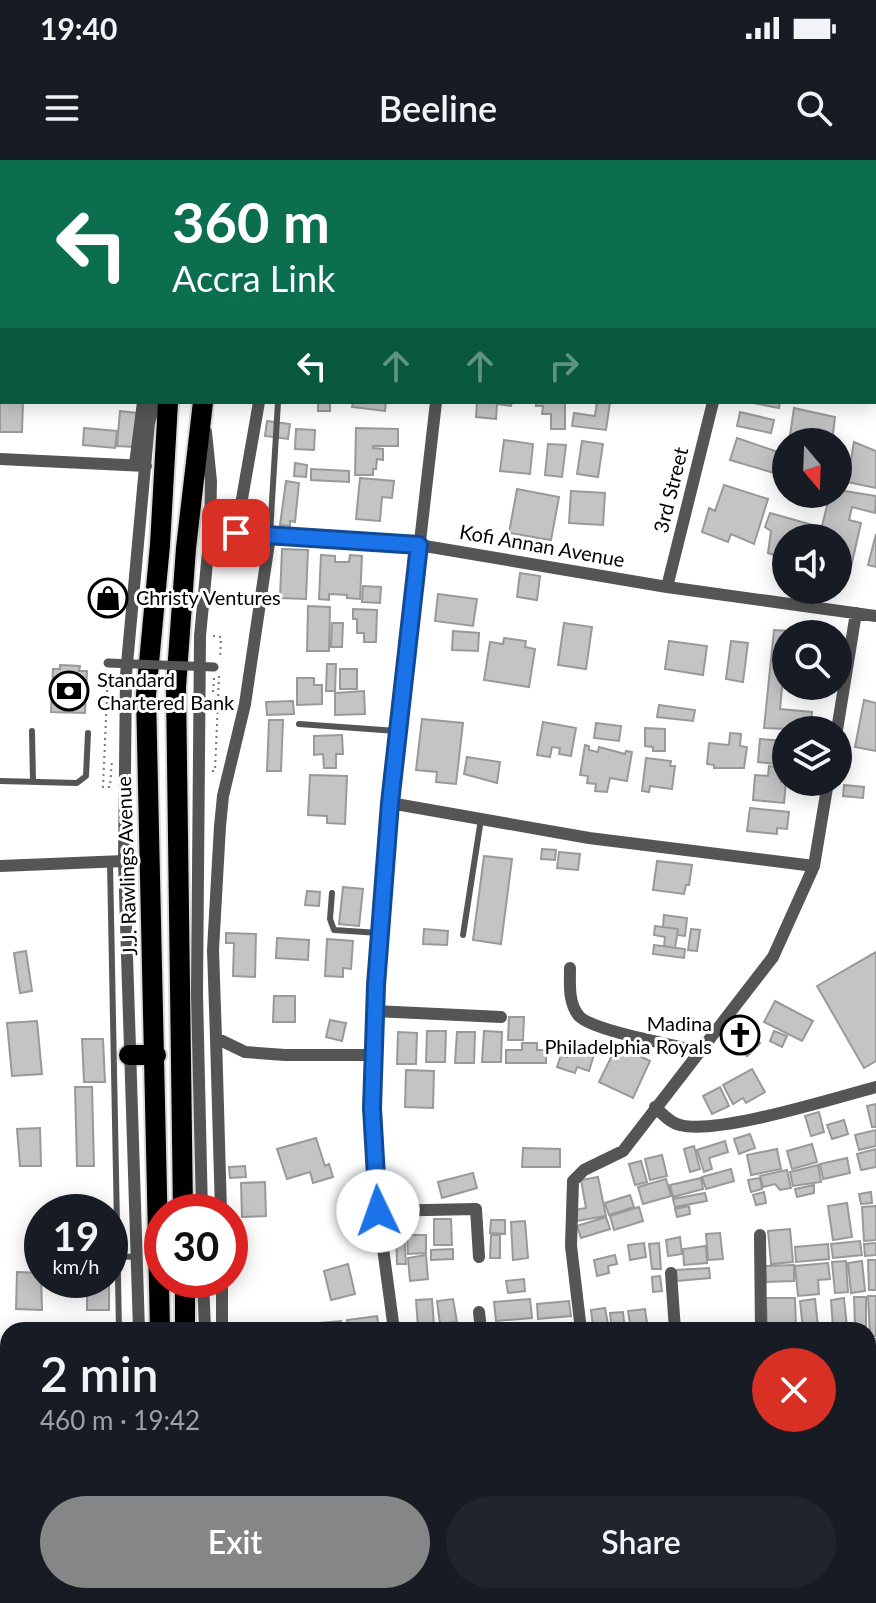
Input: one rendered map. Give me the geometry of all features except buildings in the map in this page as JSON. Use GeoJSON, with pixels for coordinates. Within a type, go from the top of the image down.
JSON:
{"type":"FeatureCollection","features":[{"type":"Feature","properties":{"kind":"highway","name":"J.J. Rawlings Avenue"},"geometry":{"type":"LineString","coordinates":[[160,1322],[146,695],[160,545],[168,404]]}},
{"type":"Feature","properties":{"kind":"highway"},"geometry":{"type":"LineString","coordinates":[[185,1194],[198,1044],[176,687],[186,548],[203,404]]}},
{"type":"Feature","properties":{"kind":"highway"},"geometry":{"type":"LineString","coordinates":[[129,1055],[156,1055]]}},
{"type":"Feature","properties":{"kind":"highway"},"geometry":{"type":"LineString","coordinates":[[185,1298],[185,1322]]}},
{"type":"Feature","properties":{"kind":"street"},"geometry":{"type":"LineString","coordinates":[[139,1322],[124,861],[126,675],[143,404]]}},
{"type":"Feature","properties":{"kind":"street"},"geometry":{"type":"LineString","coordinates":[[140,465],[154,404]]}},
{"type":"Feature","properties":{"kind":"street"},"geometry":{"type":"LineString","coordinates":[[202,1194],[198,1044],[200,636],[210,531],[211,481],[203,404]]}},
{"type":"Feature","properties":{"kind":"street"},"geometry":{"type":"LineString","coordinates":[[236,533],[259,404]]}},
{"type":"Feature","properties":{"kind":"street"},"geometry":{"type":"LineString","coordinates":[[393,1322],[378,1211],[372,1108],[374,1011],[397,731],[436,404]]}},
{"type":"Feature","properties":{"kind":"street","name":"3rd Street"},"geometry":{"type":"LineString","coordinates":[[667,587],[713,404]]}},
{"type":"Feature","properties":{"kind":"street"},"geometry":{"type":"LineString","coordinates":[[0,459],[140,465]]}},
{"type":"Feature","properties":{"kind":"street","name":"Kofi Annan Avenue"},"geometry":{"type":"LineString","coordinates":[[210,531],[419,545],[667,587],[876,616]]}},
{"type":"Feature","properties":{"kind":"street"},"geometry":{"type":"LineString","coordinates":[[219,1194],[198,1044],[213,950],[223,796],[245,704],[270,536]]}},
{"type":"Feature","properties":{"kind":"street"},"geometry":{"type":"LineString","coordinates":[[839,716],[856,613]]}},
{"type":"Feature","properties":{"kind":"street"},"geometry":{"type":"LineString","coordinates":[[108,663],[214,667]]}},
{"type":"Feature","properties":{"kind":"street"},"geometry":{"type":"LineString","coordinates":[[580,1322],[571,1246],[573,1181],[584,1170],[623,1151],[773,957],[814,866],[826,796]]}},
{"type":"Feature","properties":{"kind":"street"},"geometry":{"type":"LineString","coordinates":[[390,803],[589,838],[814,866]]}},
{"type":"Feature","properties":{"kind":"street"},"geometry":{"type":"LineString","coordinates":[[0,866],[124,861]]}},
{"type":"Feature","properties":{"kind":"street"},"geometry":{"type":"LineString","coordinates":[[570,968],[570,994],[577,1014],[588,1024],[698,1051]]}},
{"type":"Feature","properties":{"kind":"street"},"geometry":{"type":"LineString","coordinates":[[374,1011],[501,1017]]}},
{"type":"Feature","properties":{"kind":"street"},"geometry":{"type":"LineString","coordinates":[[198,1044],[285,1055],[372,1055]]}},
{"type":"Feature","properties":{"kind":"street"},"geometry":{"type":"LineString","coordinates":[[655,1107],[670,1121],[681,1126],[699,1127],[751,1119],[876,1087]]}},
{"type":"Feature","properties":{"kind":"street"},"geometry":{"type":"LineString","coordinates":[[378,1211],[476,1209],[479,1257]]}},
{"type":"Feature","properties":{"kind":"street"},"geometry":{"type":"LineString","coordinates":[[760,1235],[761,1322]]}},
{"type":"Feature","properties":{"kind":"street"},"geometry":{"type":"LineString","coordinates":[[671,1273],[674,1322]]}},
{"type":"Feature","properties":{"kind":"street"},"geometry":{"type":"LineString","coordinates":[[204,1298],[205,1322]]}},
{"type":"Feature","properties":{"kind":"street"},"geometry":{"type":"LineString","coordinates":[[222,1298],[222,1322]]}},
{"type":"Feature","properties":{"kind":"street"},"geometry":{"type":"LineString","coordinates":[[479,1312],[480,1322]]}},
{"type":"Feature","properties":{"kind":"lane"},"geometry":{"type":"LineString","coordinates":[[270,536],[278,404]]}},
{"type":"Feature","properties":{"kind":"lane"},"geometry":{"type":"LineString","coordinates":[[299,724],[397,731]]}},
{"type":"Feature","properties":{"kind":"lane"},"geometry":{"type":"LineString","coordinates":[[32,731],[33,782]]}},
{"type":"Feature","properties":{"kind":"lane"},"geometry":{"type":"LineString","coordinates":[[0,781],[77,783],[83,780],[86,776],[88,733]]}},
{"type":"Feature","properties":{"kind":"lane"},"geometry":{"type":"LineString","coordinates":[[463,935],[481,819]]}},
{"type":"Feature","properties":{"kind":"lane"},"geometry":{"type":"LineString","coordinates":[[110,862],[113,1194]]}},
{"type":"Feature","properties":{"kind":"lane"},"geometry":{"type":"LineString","coordinates":[[332,893],[330,919],[334,930],[379,933]]}},
{"type":"Feature","properties":{"kind":"lane"},"geometry":{"type":"LineString","coordinates":[[128,1257],[136,1257]]}},
{"type":"Feature","properties":{"kind":"lane"},"geometry":{"type":"LineString","coordinates":[[116,1298],[118,1322]]}},
{"type":"Feature","properties":{"kind":"path"},"geometry":{"type":"LineString","coordinates":[[209,771],[215,771],[221,637]]}},
{"type":"Feature","properties":{"kind":"path"},"geometry":{"type":"LineString","coordinates":[[108,663],[103,787],[110,787],[112,759]]}},
{"type":"Feature","properties":{"kind":"path"},"geometry":{"type":"LineString","coordinates":[[210,756],[214,667]]}},
{"type":"Feature","properties":{"kind":"place","name":"Christy Ventures"},"geometry":{"type":"Point","coordinates":[108,598]}},
{"type":"Feature","properties":{"kind":"place","name":"Standard Chartered Bank"},"geometry":{"type":"Point","coordinates":[69,691]}},
{"type":"Feature","properties":{"kind":"place","name":"Madina Philadelphia Royals"},"geometry":{"type":"Point","coordinates":[740,1035]}},
{"type":"Feature","properties":{"kind":"route"},"geometry":{"type":"LineString","coordinates":[[236,533],[419,545],[390,803],[376,985],[372,1108],[378,1211]]}}]}
